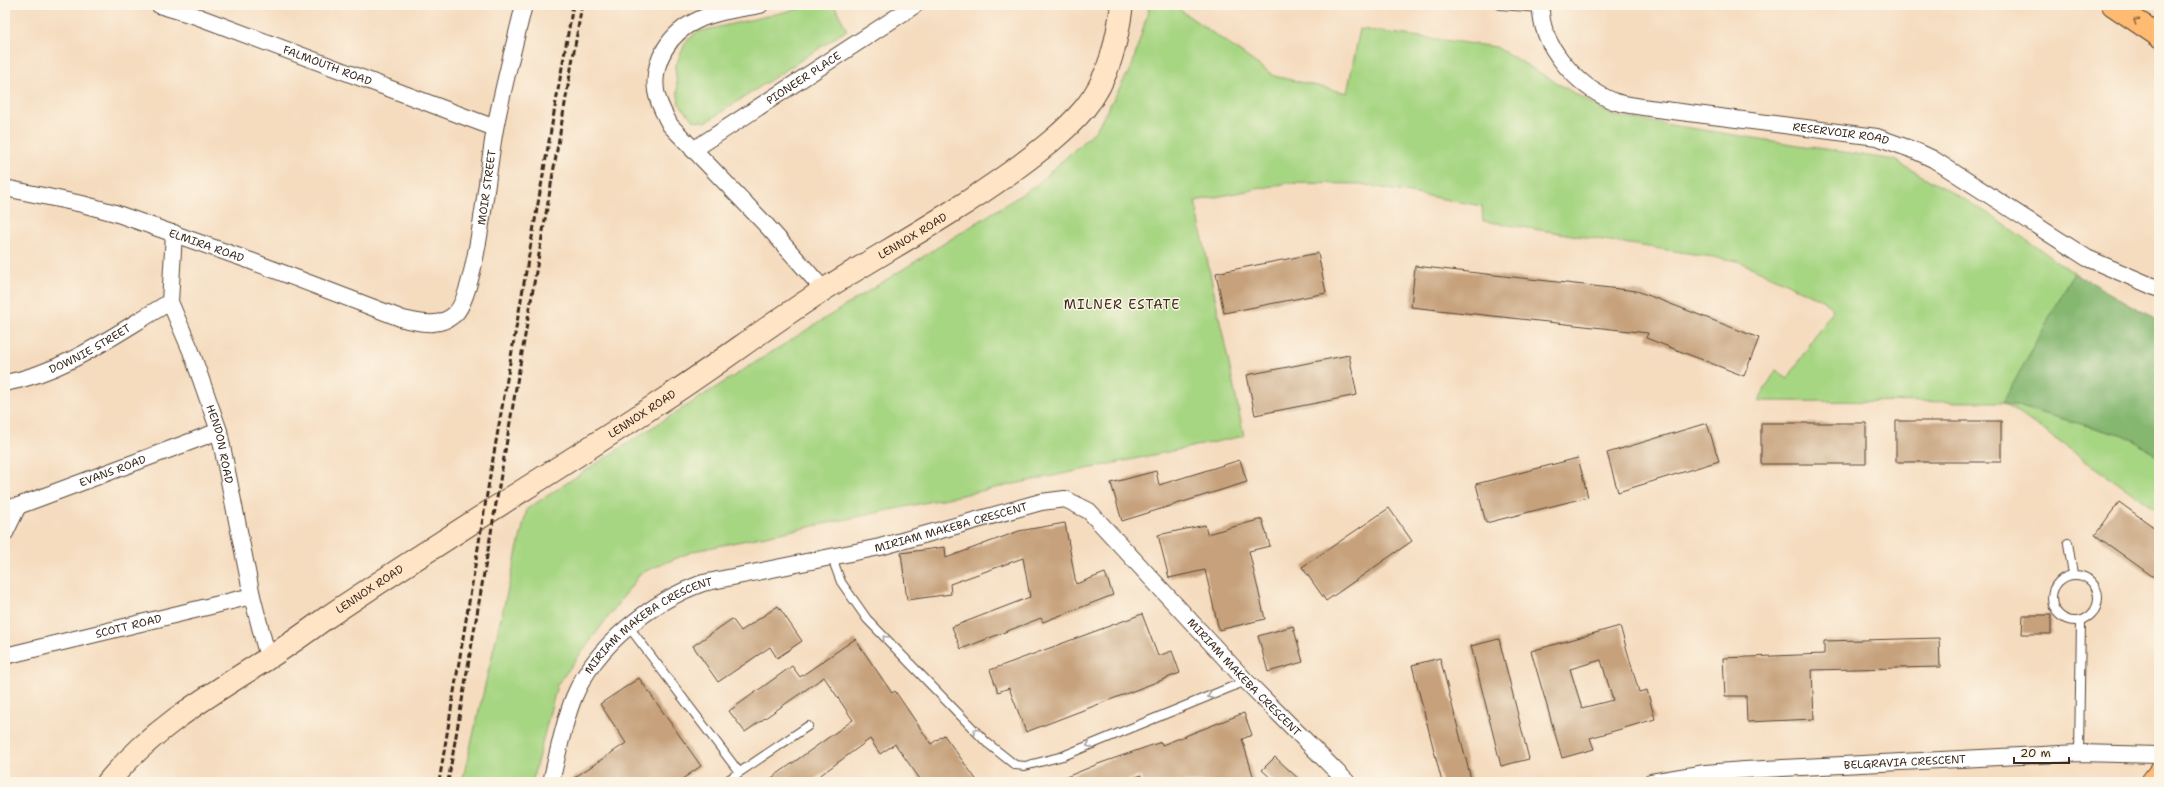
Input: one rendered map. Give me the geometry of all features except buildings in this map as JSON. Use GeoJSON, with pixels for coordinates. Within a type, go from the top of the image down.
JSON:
{"type":"FeatureCollection","features":[{"type":"Feature","properties":{"kind":"main road"},"geometry":{"type":"LineString","coordinates":[[2113,5],[2159,36]]}},
{"type":"Feature","properties":{"kind":"main road"},"geometry":{"type":"LineString","coordinates":[[2152,782],[2159,773]]}},
{"type":"Feature","properties":{"kind":"street","name":"FALMOUTH ROAD"},"geometry":{"type":"LineString","coordinates":[[159,5],[196,16],[495,128]]}},
{"type":"Feature","properties":{"kind":"street","name":"MOIR STREET"},"geometry":{"type":"LineString","coordinates":[[404,319],[434,324],[446,321],[456,313],[463,302],[472,271],[495,128],[524,5]]}},
{"type":"Feature","properties":{"kind":"street"},"geometry":{"type":"LineString","coordinates":[[760,5],[698,20],[683,28],[670,40],[661,56],[656,74],[656,92],[670,125],[768,227],[824,290]]}},
{"type":"Feature","properties":{"kind":"street","name":"PIONEER PLACE"},"geometry":{"type":"LineString","coordinates":[[693,150],[914,5]]}},
{"type":"Feature","properties":{"kind":"street","name":"LENNOX ROAD"},"geometry":{"type":"LineString","coordinates":[[108,782],[143,744],[169,723],[216,690],[268,658],[394,572],[666,398],[824,290],[984,191],[1028,159],[1068,126],[1086,107],[1098,89],[1112,58],[1122,5]]}},
{"type":"Feature","properties":{"kind":"street","name":"RESERVOIR ROAD"},"geometry":{"type":"LineString","coordinates":[[1541,6],[1541,15],[1548,38],[1568,69],[1589,87],[1613,101],[1649,108],[1877,137],[1916,151],[1933,159],[2086,258],[2159,289]]}},
{"type":"Feature","properties":{"kind":"street","name":"ELMIRA ROAD"},"geometry":{"type":"LineString","coordinates":[[5,188],[82,204],[174,233],[404,319]]}},
{"type":"Feature","properties":{"kind":"street","name":"HENDON ROAD"},"geometry":{"type":"LineString","coordinates":[[174,233],[170,302],[191,351],[219,431],[252,596],[268,658]]}},
{"type":"Feature","properties":{"kind":"street","name":"DOWNIE STREET"},"geometry":{"type":"LineString","coordinates":[[5,383],[46,372],[170,302]]}},
{"type":"Feature","properties":{"kind":"street","name":"EVANS ROAD"},"geometry":{"type":"LineString","coordinates":[[11,507],[219,431]]}},
{"type":"Feature","properties":{"kind":"street","name":"MIRIAM MAKEBA CRESCENT"},"geometry":{"type":"LineString","coordinates":[[551,782],[574,697],[586,675],[604,652],[629,627],[665,599],[703,583],[832,558],[880,547],[1041,502],[1065,499],[1089,511],[1246,681],[1347,782]]}},
{"type":"Feature","properties":{"kind":"street"},"geometry":{"type":"LineString","coordinates":[[5,533],[11,507]]}},
{"type":"Feature","properties":{"kind":"street","name":"SCOTT ROAD"},"geometry":{"type":"LineString","coordinates":[[5,656],[252,596]]}},
{"type":"Feature","properties":{"kind":"street","name":"BELGRAVIA CRESCENT"},"geometry":{"type":"LineString","coordinates":[[1652,782],[1704,773],[1744,770],[2079,753],[2159,755]]}},
{"type":"Feature","properties":{"kind":"lane"},"geometry":{"type":"LineString","coordinates":[[1500,5],[1541,6]]}},
{"type":"Feature","properties":{"kind":"lane"},"geometry":{"type":"LineString","coordinates":[[2068,543],[2073,574]]}},
{"type":"Feature","properties":{"kind":"lane"},"geometry":{"type":"LineString","coordinates":[[832,558],[841,582],[867,619],[986,742],[1015,765],[1031,765],[1063,756],[1246,681]]}},
{"type":"Feature","properties":{"kind":"lane"},"geometry":{"type":"LineString","coordinates":[[2073,574],[2080,575],[2092,581],[2098,594],[2097,608],[2093,614],[2081,620],[2066,619],[2060,615],[2052,602],[2052,594],[2059,581],[2073,574]]}},
{"type":"Feature","properties":{"kind":"lane"},"geometry":{"type":"LineString","coordinates":[[2079,753],[2081,620]]}},
{"type":"Feature","properties":{"kind":"lane"},"geometry":{"type":"LineString","coordinates":[[629,627],[739,772]]}},
{"type":"Feature","properties":{"kind":"lane"},"geometry":{"type":"LineString","coordinates":[[725,782],[808,726]]}},
{"type":"Feature","properties":{"kind":"green space"},"geometry":{"type":"Polygon","coordinates":[[[815,5],[834,5],[847,30],[706,122],[693,120],[679,104],[675,67],[686,42],[697,32],[815,5]]]}},
{"type":"Feature","properties":{"kind":"green space"},"geometry":{"type":"Polygon","coordinates":[[[1150,5],[1173,5],[1274,76],[1347,93],[1360,29],[1496,47],[1613,116],[1894,160],[1986,212],[2074,273],[2004,402],[2134,439],[2159,458],[2159,512],[2003,402],[1758,401],[1776,370],[1788,378],[1833,309],[1822,300],[1738,261],[1483,221],[1482,206],[1361,184],[1288,183],[1195,201],[1244,436],[694,551],[641,573],[557,685],[532,782],[462,782],[527,509],[634,439],[1035,186],[1096,130],[1132,66],[1150,5]]]}},
{"type":"Feature","properties":{"kind":"green space"},"geometry":{"type":"Polygon","coordinates":[[[2074,273],[2159,321],[2159,458],[2134,439],[2003,402],[2074,273]]]}},
{"type":"Feature","properties":{"kind":"railway"},"geometry":{"type":"LineString","coordinates":[[439,782],[491,470],[573,5]]}},
{"type":"Feature","properties":{"kind":"railway"},"geometry":{"type":"LineString","coordinates":[[448,782],[582,5]]}},
{"type":"Feature","properties":{"kind":"district","name":"MILNER ESTATE"},"geometry":{"type":"Point","coordinates":[1122,304]}}]}
